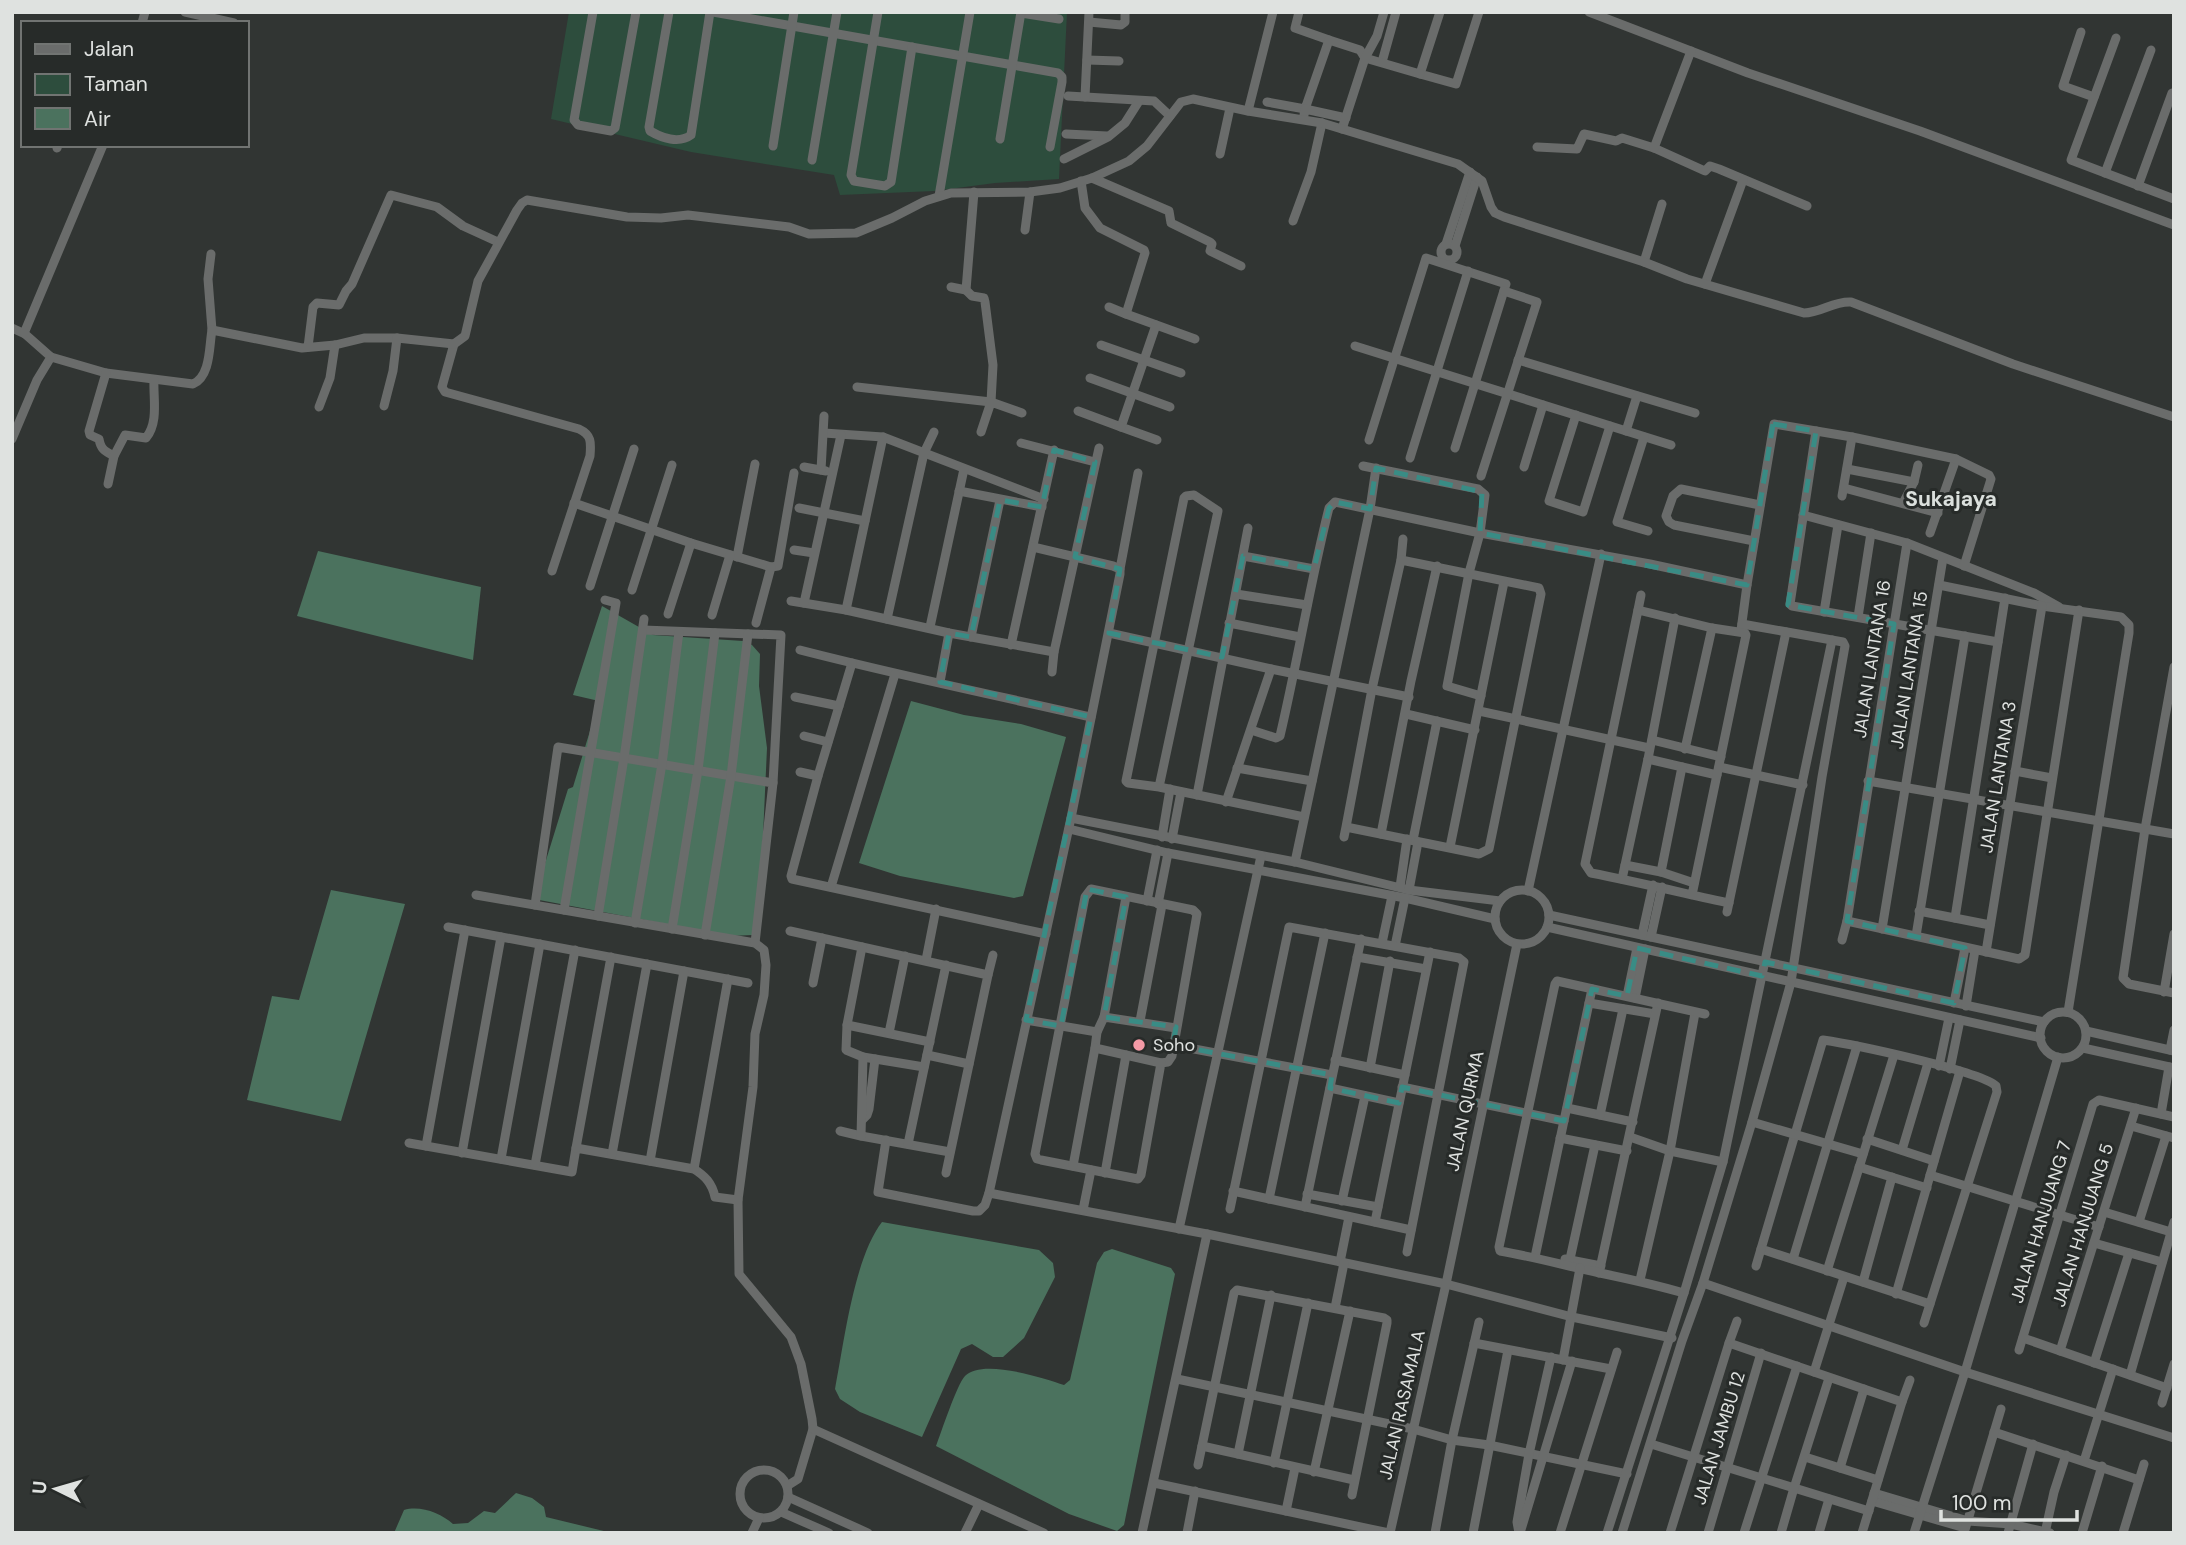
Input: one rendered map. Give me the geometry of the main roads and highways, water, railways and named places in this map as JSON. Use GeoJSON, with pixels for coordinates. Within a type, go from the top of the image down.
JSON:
{"type":"FeatureCollection","features":[{"type":"Feature","properties":{"kind":"water"},"geometry":{"type":"Polygon","coordinates":[[[318,551],[481,587],[473,660],[297,616],[318,551]]]}},
{"type":"Feature","properties":{"kind":"water"},"geometry":{"type":"Polygon","coordinates":[[[602,606],[653,635],[743,641],[752,645],[760,654],[759,686],[767,748],[759,924],[752,935],[730,936],[534,899],[568,789],[573,787],[599,701],[573,695],[602,606]]]}},
{"type":"Feature","properties":{"kind":"water"},"geometry":{"type":"Polygon","coordinates":[[[911,701],[964,715],[1021,724],[1066,737],[1023,896],[1014,898],[900,876],[859,863],[911,701]]]}},
{"type":"Feature","properties":{"kind":"water"},"geometry":{"type":"Polygon","coordinates":[[[331,890],[405,904],[341,1121],[247,1100],[272,996],[299,1000],[331,890]]]}},
{"type":"Feature","properties":{"kind":"water"},"geometry":{"type":"Polygon","coordinates":[[[882,1222],[1039,1250],[1053,1263],[1055,1277],[1024,1338],[1003,1357],[993,1357],[972,1344],[961,1349],[922,1437],[860,1412],[840,1399],[835,1389],[857,1279],[872,1238],[882,1222]]]}},
{"type":"Feature","properties":{"kind":"water"},"geometry":{"type":"Polygon","coordinates":[[[1112,1249],[1171,1268],[1175,1274],[1124,1525],[1117,1531],[1069,1514],[936,1446],[958,1388],[965,1376],[973,1371],[1013,1371],[1064,1385],[1070,1380],[1097,1263],[1104,1252],[1112,1249]]]}},
{"type":"Feature","properties":{"kind":"water"},"geometry":{"type":"Polygon","coordinates":[[[516,1493],[532,1498],[544,1507],[546,1517],[612,1533],[394,1533],[404,1510],[423,1509],[443,1516],[453,1524],[468,1523],[484,1511],[495,1513],[516,1493]]]}},
{"type":"Feature","properties":{"kind":"place","name":"Soho"},"geometry":{"type":"Point","coordinates":[1139,1045]}},
{"type":"Feature","properties":{"kind":"district","name":"Sukajaya"},"geometry":{"type":"Point","coordinates":[1951,499]}}]}
